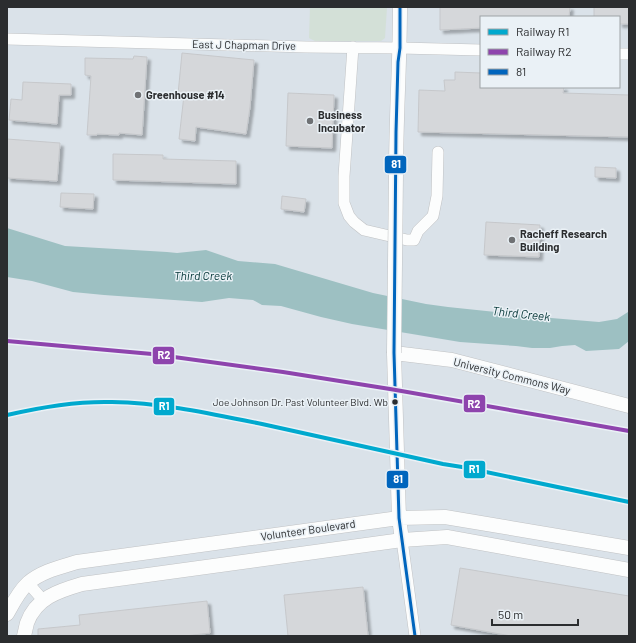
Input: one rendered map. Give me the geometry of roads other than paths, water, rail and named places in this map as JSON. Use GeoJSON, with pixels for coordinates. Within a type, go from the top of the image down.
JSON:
{"type":"FeatureCollection","features":[{"type":"Feature","properties":{"kind":"street"},"geometry":{"type":"LineString","coordinates":[[400,7],[400,48],[398,62],[397,108],[394,353],[399,518],[415,636]]}},
{"type":"Feature","properties":{"kind":"street","name":"East J Chapman Drive"},"geometry":{"type":"LineString","coordinates":[[7,39],[480,50]]}},
{"type":"Feature","properties":{"kind":"street"},"geometry":{"type":"LineString","coordinates":[[353,47],[344,176],[344,203],[349,216],[364,230],[407,240],[414,240],[418,231],[433,216],[438,196],[438,152]]}},
{"type":"Feature","properties":{"kind":"street","name":"University Commons Way"},"geometry":{"type":"LineString","coordinates":[[394,353],[452,360],[629,406]]}},
{"type":"Feature","properties":{"kind":"street","name":"Volunteer Boulevard"},"geometry":{"type":"LineString","coordinates":[[7,614],[15,599],[28,583],[45,573],[77,562],[399,518],[446,517],[629,548]]}},
{"type":"Feature","properties":{"kind":"street","name":"Volunteer Boulevard"},"geometry":{"type":"LineString","coordinates":[[24,636],[27,623],[43,600],[55,593],[82,584],[402,540],[447,537],[629,570]]}},
{"type":"Feature","properties":{"kind":"street"},"geometry":{"type":"LineString","coordinates":[[28,583],[43,600]]}},
{"type":"Feature","properties":{"kind":"water","name":"Third Creek"},"geometry":{"type":"Polygon","coordinates":[[[7,228],[65,246],[177,253],[206,250],[238,261],[275,264],[373,293],[448,307],[599,322],[617,319],[629,310],[629,341],[619,349],[586,351],[575,345],[550,348],[532,348],[460,342],[352,324],[281,306],[262,305],[253,300],[229,298],[202,302],[73,292],[32,281],[7,277],[7,228]]]}},
{"type":"Feature","properties":{"kind":"rail line","name":"R2"},"geometry":{"type":"LineString","coordinates":[[7,341],[152,354],[283,372],[390,389],[629,431]]}},
{"type":"Feature","properties":{"kind":"rail line","name":"R1"},"geometry":{"type":"LineString","coordinates":[[7,415],[33,409],[86,402],[150,404],[262,424],[443,464],[629,502]]}},
{"type":"Feature","properties":{"kind":"place","name":"Greenhouse #14"},"geometry":{"type":"Point","coordinates":[138,95]}},
{"type":"Feature","properties":{"kind":"place","name":"Business Incubator"},"geometry":{"type":"Point","coordinates":[310,121]}},
{"type":"Feature","properties":{"kind":"place","name":"Racheff Research Building"},"geometry":{"type":"Point","coordinates":[512,240]}},
{"type":"Feature","properties":{"kind":"place","name":"Joe Johnson Dr. Past Volunteer Blvd. Wb"},"geometry":{"type":"Point","coordinates":[395,402]}}]}
